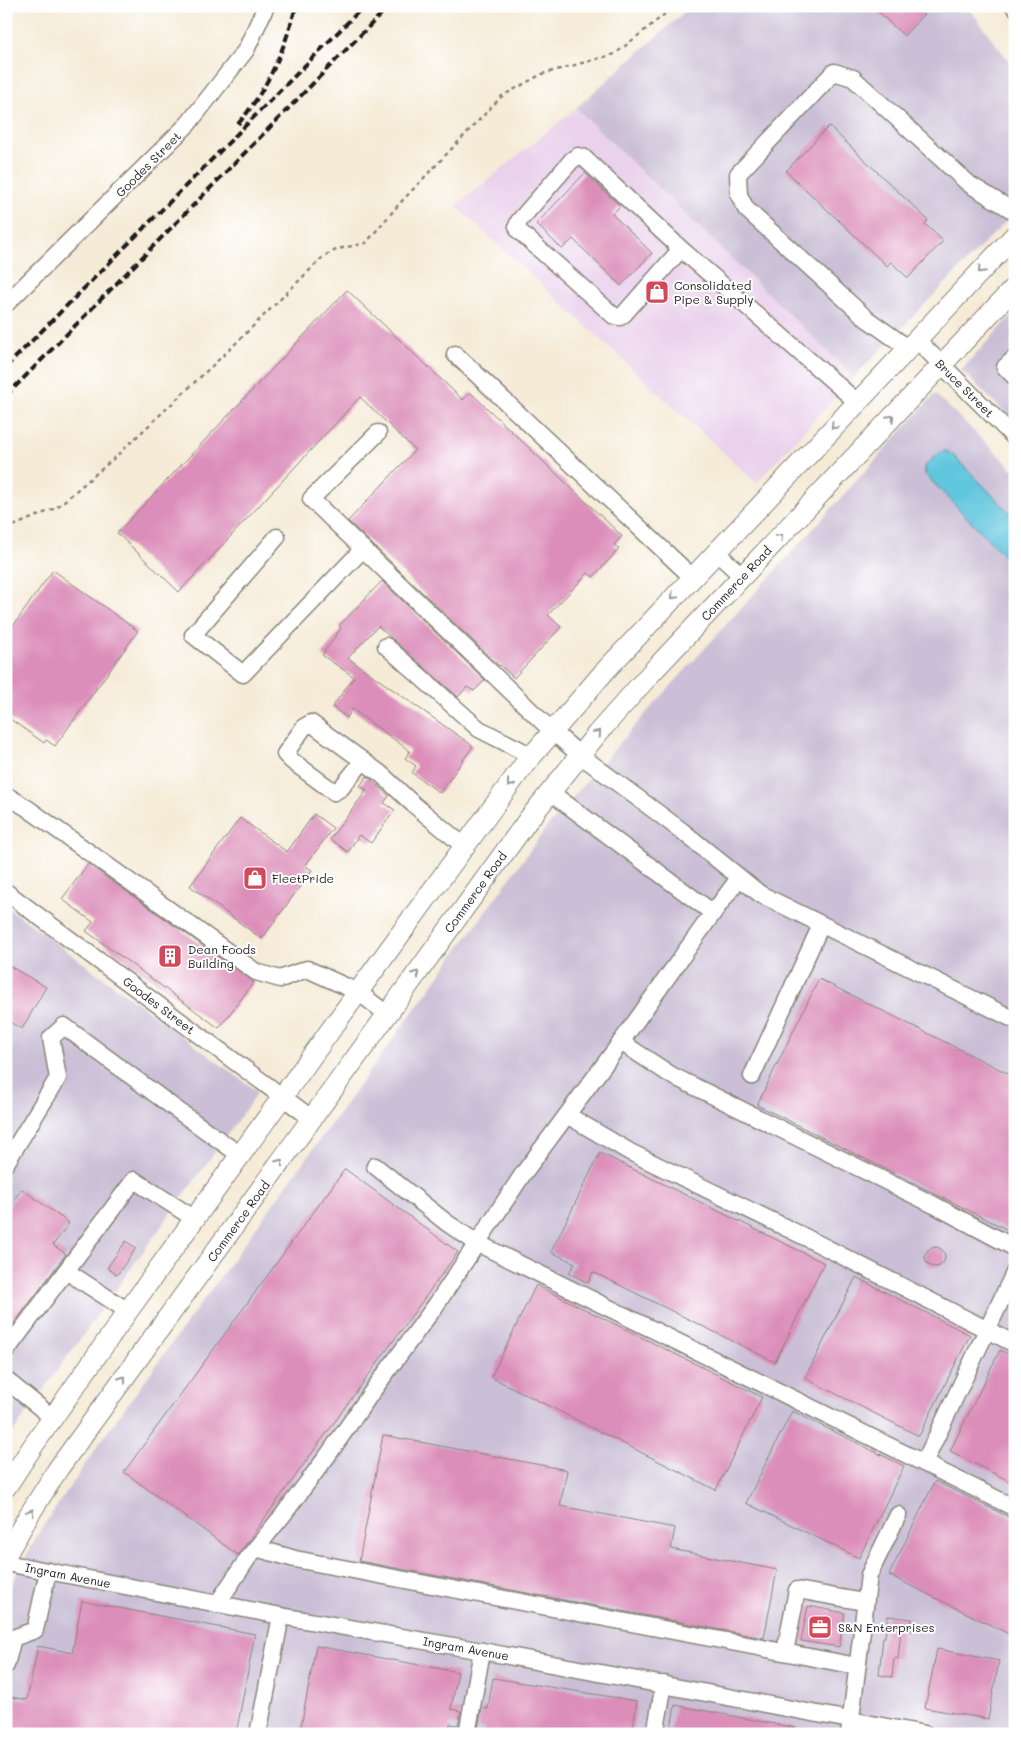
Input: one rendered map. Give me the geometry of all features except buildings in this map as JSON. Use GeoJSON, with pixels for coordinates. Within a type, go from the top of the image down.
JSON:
{"type":"FeatureCollection","features":[{"type":"Feature","properties":{"kind":"main road"},"geometry":{"type":"LineString","coordinates":[[6,1487],[52,1418],[240,1155],[464,846],[552,731],[692,577],[1015,235]]}},
{"type":"Feature","properties":{"kind":"main road","name":"Commerce Road"},"geometry":{"type":"LineString","coordinates":[[6,1555],[58,1469],[311,1118],[550,792],[652,672],[941,365],[1012,296]]}},
{"type":"Feature","properties":{"kind":"street","name":"Goodes Street"},"geometry":{"type":"LineString","coordinates":[[6,304],[188,124],[246,50],[266,6]]}},
{"type":"Feature","properties":{"kind":"street","name":"Bruce Street"},"geometry":{"type":"LineString","coordinates":[[1015,212],[969,184],[853,78],[834,72],[738,174],[739,195],[746,209],[867,319],[912,343],[941,365],[1015,438]]}},
{"type":"Feature","properties":{"kind":"street"},"geometry":{"type":"LineString","coordinates":[[681,249],[620,317],[614,316],[519,231],[517,226],[518,221],[572,160],[578,156],[584,157],[681,249],[857,402]]}},
{"type":"Feature","properties":{"kind":"street"},"geometry":{"type":"LineString","coordinates":[[455,354],[692,577]]}},
{"type":"Feature","properties":{"kind":"street"},"geometry":{"type":"LineString","coordinates":[[1015,358],[1005,367],[1015,376]]}},
{"type":"Feature","properties":{"kind":"street"},"geometry":{"type":"LineString","coordinates":[[378,433],[311,500],[552,731],[580,755],[682,831],[760,894],[1015,1020]]}},
{"type":"Feature","properties":{"kind":"street"},"geometry":{"type":"LineString","coordinates":[[277,537],[193,635],[243,674],[363,549]]}},
{"type":"Feature","properties":{"kind":"street"},"geometry":{"type":"LineString","coordinates":[[716,552],[742,576]]}},
{"type":"Feature","properties":{"kind":"street"},"geometry":{"type":"LineString","coordinates":[[386,646],[479,730],[532,756]]}},
{"type":"Feature","properties":{"kind":"street"},"geometry":{"type":"LineString","coordinates":[[363,761],[341,788],[334,792],[292,762],[285,754],[304,727],[310,723],[363,761],[381,774],[413,804],[464,846]]}},
{"type":"Feature","properties":{"kind":"street"},"geometry":{"type":"LineString","coordinates":[[550,792],[713,913]]}},
{"type":"Feature","properties":{"kind":"street"},"geometry":{"type":"LineString","coordinates":[[6,794],[256,972],[280,979],[307,968],[358,992],[387,1014]]}},
{"type":"Feature","properties":{"kind":"street"},"geometry":{"type":"LineString","coordinates":[[217,1604],[256,1548],[328,1455],[436,1305],[523,1174],[740,878]]}},
{"type":"Feature","properties":{"kind":"street","name":"Goodes Street"},"geometry":{"type":"LineString","coordinates":[[6,892],[311,1118]]}},
{"type":"Feature","properties":{"kind":"street"},"geometry":{"type":"LineString","coordinates":[[752,1076],[821,925]]}},
{"type":"Feature","properties":{"kind":"street"},"geometry":{"type":"LineString","coordinates":[[6,1163],[58,1078],[51,1038],[64,1026],[240,1155]]}},
{"type":"Feature","properties":{"kind":"street"},"geometry":{"type":"LineString","coordinates":[[621,1042],[671,1075],[934,1205],[1015,1248]]}},
{"type":"Feature","properties":{"kind":"street"},"geometry":{"type":"LineString","coordinates":[[567,1115],[630,1152],[803,1236],[1015,1344]]}},
{"type":"Feature","properties":{"kind":"street"},"geometry":{"type":"LineString","coordinates":[[376,1166],[448,1223],[477,1242],[1015,1508]]}},
{"type":"Feature","properties":{"kind":"street"},"geometry":{"type":"LineString","coordinates":[[6,1351],[134,1180],[195,1219]]}},
{"type":"Feature","properties":{"kind":"street"},"geometry":{"type":"LineString","coordinates":[[66,1271],[128,1311]]}},
{"type":"Feature","properties":{"kind":"street"},"geometry":{"type":"LineString","coordinates":[[924,1463],[1015,1271]]}},
{"type":"Feature","properties":{"kind":"street"},"geometry":{"type":"LineString","coordinates":[[6,1380],[52,1418]]}},
{"type":"Feature","properties":{"kind":"street"},"geometry":{"type":"LineString","coordinates":[[850,1727],[864,1602],[869,1575],[898,1515]]}},
{"type":"Feature","properties":{"kind":"street"},"geometry":{"type":"LineString","coordinates":[[256,1548],[324,1564],[857,1666]]}},
{"type":"Feature","properties":{"kind":"street","name":"Ingram Avenue"},"geometry":{"type":"LineString","coordinates":[[6,1563],[281,1616],[664,1684],[850,1727],[925,1734]]}},
{"type":"Feature","properties":{"kind":"street"},"geometry":{"type":"LineString","coordinates":[[6,1665],[13,1638],[35,1630],[48,1571]]}},
{"type":"Feature","properties":{"kind":"street"},"geometry":{"type":"LineString","coordinates":[[785,1652],[797,1590],[864,1602]]}},
{"type":"Feature","properties":{"kind":"street"},"geometry":{"type":"LineString","coordinates":[[258,1734],[281,1616]]}},
{"type":"Feature","properties":{"kind":"street"},"geometry":{"type":"LineString","coordinates":[[467,1734],[482,1651]]}},
{"type":"Feature","properties":{"kind":"street"},"geometry":{"type":"LineString","coordinates":[[655,1734],[664,1684]]}},
{"type":"Feature","properties":{"kind":"path"},"geometry":{"type":"LineString","coordinates":[[6,529],[56,508],[111,461],[230,349],[324,256],[338,249],[366,243],[400,203],[502,96],[542,74],[615,54],[675,6]]}},
{"type":"Feature","properties":{"kind":"shaded area"},"geometry":{"type":"Polygon","coordinates":[[[691,6],[967,6],[1015,69],[1015,212],[854,377],[576,108],[691,6]]]}},
{"type":"Feature","properties":{"kind":"shaded area","name":"Consolidated Pipe & Supply"},"geometry":{"type":"Polygon","coordinates":[[[576,108],[854,377],[756,483],[456,206],[576,108]]]}},
{"type":"Feature","properties":{"kind":"shaded area"},"geometry":{"type":"Polygon","coordinates":[[[1015,312],[1015,422],[961,370],[1015,312]]]}},
{"type":"Feature","properties":{"kind":"shaded area"},"geometry":{"type":"Polygon","coordinates":[[[935,394],[1015,471],[1015,1734],[6,1734],[6,1595],[38,1534],[98,1445],[547,827],[631,730],[935,394]]]}},
{"type":"Feature","properties":{"kind":"shaded area"},"geometry":{"type":"Polygon","coordinates":[[[6,906],[258,1092],[6,1442],[6,906]]]}},
{"type":"Feature","properties":{"kind":"water"},"geometry":{"type":"Polygon","coordinates":[[[946,451],[953,455],[1015,518],[1015,567],[925,474],[925,466],[940,452],[946,451]]]}},
{"type":"Feature","properties":{"kind":"railway"},"geometry":{"type":"LineString","coordinates":[[238,124],[258,97],[274,68],[296,6]]}},
{"type":"Feature","properties":{"kind":"railway"},"geometry":{"type":"LineString","coordinates":[[6,367],[364,6]]}},
{"type":"Feature","properties":{"kind":"railway"},"geometry":{"type":"LineString","coordinates":[[6,396],[389,6]]}},
{"type":"Feature","properties":{"kind":"place","name":"Consolidated Pipe & Supply"},"geometry":{"type":"Point","coordinates":[657,292]}},
{"type":"Feature","properties":{"kind":"place","name":"FleetPride"},"geometry":{"type":"Point","coordinates":[255,878]}},
{"type":"Feature","properties":{"kind":"place","name":"Dean Foods Building"},"geometry":{"type":"Point","coordinates":[170,956]}},
{"type":"Feature","properties":{"kind":"place","name":"S&N Enterprises"},"geometry":{"type":"Point","coordinates":[820,1627]}}]}
